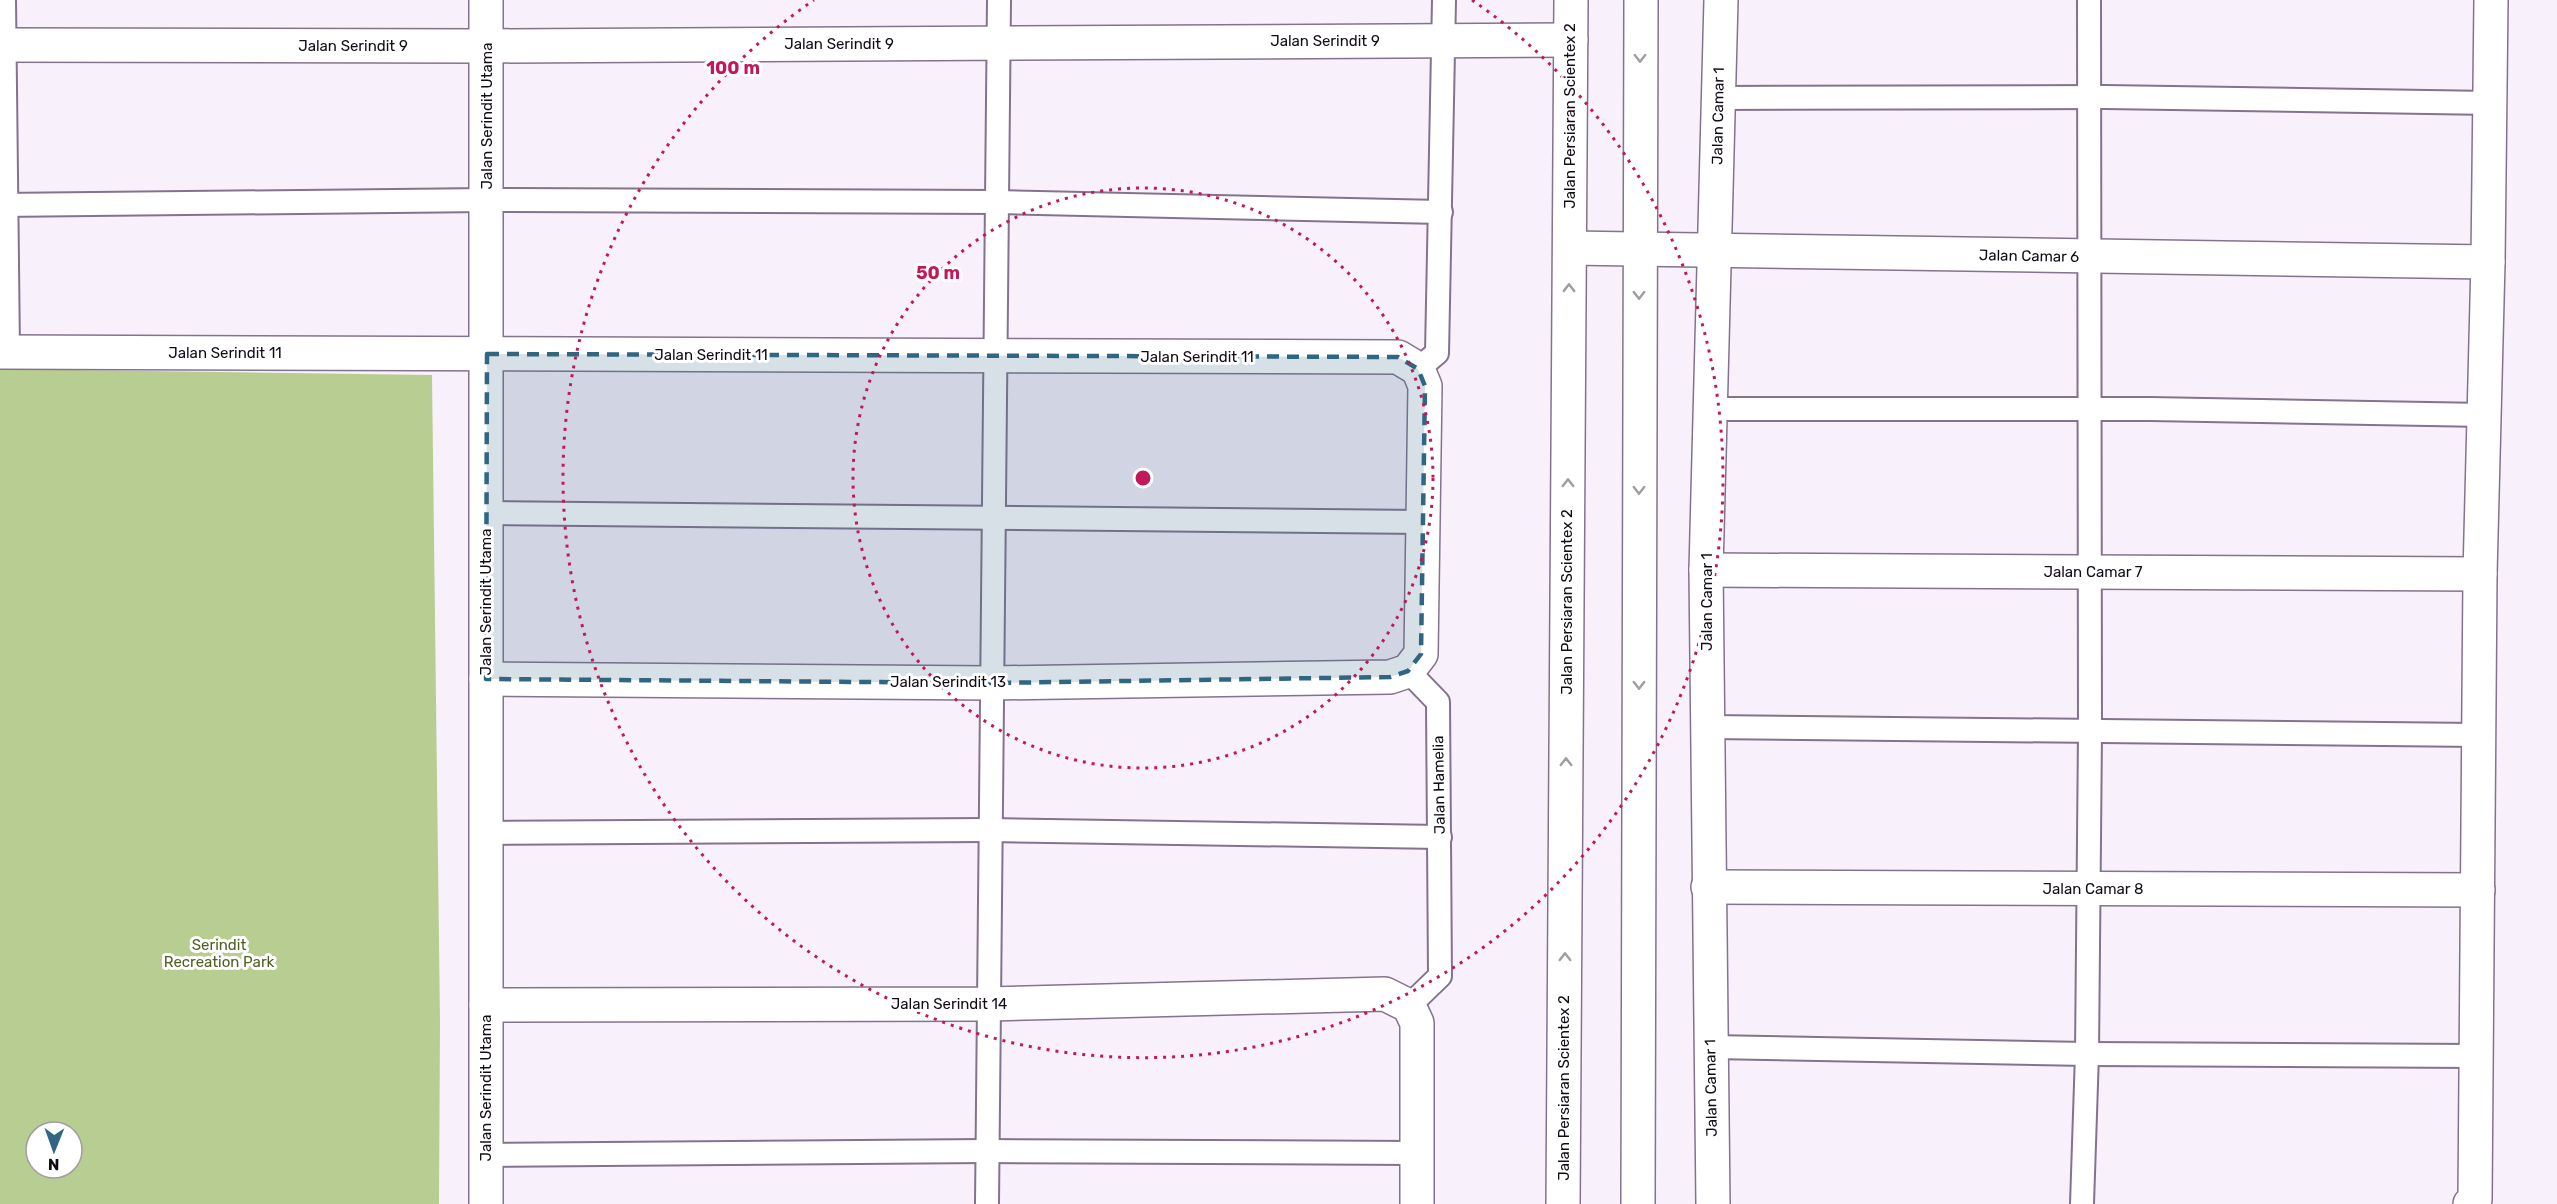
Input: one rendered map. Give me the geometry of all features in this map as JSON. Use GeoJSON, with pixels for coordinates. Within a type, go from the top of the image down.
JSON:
{"type":"FeatureCollection","features":[{"type":"Feature","properties":{"kind":"street","name":"Jalan Serindit Utama"},"geometry":{"type":"LineString","coordinates":[[486,0],[486,1204]]}},
{"type":"Feature","properties":{"kind":"street","name":"Jalan Persiaran Scientex 2"},"geometry":{"type":"LineString","coordinates":[[1563,1204],[1571,0]]}},
{"type":"Feature","properties":{"kind":"street"},"geometry":{"type":"LineString","coordinates":[[1638,1204],[1641,0]]}},
{"type":"Feature","properties":{"kind":"street","name":"Jalan Camar 1"},"geometry":{"type":"LineString","coordinates":[[1713,1204],[1706,570],[1716,251],[1720,0]]}},
{"type":"Feature","properties":{"kind":"street"},"geometry":{"type":"LineString","coordinates":[[2470,1204],[2475,1199],[2480,574],[2488,262],[2491,0]]}},
{"type":"Feature","properties":{"kind":"street","name":"Jalan Serindit 9"},"geometry":{"type":"LineString","coordinates":[[2,45],[486,46],[1571,40]]}},
{"type":"Feature","properties":{"kind":"street","name":"Jalan Camar 6"},"geometry":{"type":"LineString","coordinates":[[1570,248],[2488,262]]}},
{"type":"Feature","properties":{"kind":"street","name":"Jalan Serindit 11"},"geometry":{"type":"LineString","coordinates":[[4,352],[1398,357],[1419,369]]}},
{"type":"Feature","properties":{"kind":"street"},"geometry":{"type":"LineString","coordinates":[[1408,671],[1421,654],[1425,386],[1419,369]]}},
{"type":"Feature","properties":{"kind":"street","name":"Jalan Camar 7"},"geometry":{"type":"LineString","coordinates":[[1706,570],[2480,574]]}},
{"type":"Feature","properties":{"kind":"street","name":"Jalan Serindit 13"},"geometry":{"type":"LineString","coordinates":[[486,679],[992,683],[1390,677],[1408,671]]}},
{"type":"Feature","properties":{"kind":"street","name":"Jalan Camar 8"},"geometry":{"type":"LineString","coordinates":[[1708,887],[2478,890]]}},
{"type":"Feature","properties":{"kind":"street","name":"Jalan Serindit 14"},"geometry":{"type":"LineString","coordinates":[[486,1005],[988,1004],[1385,994],[1409,1006]]}},
{"type":"Feature","properties":{"kind":"street"},"geometry":{"type":"LineString","coordinates":[[1409,1006],[1417,1023],[1417,1204]]}},
{"type":"Feature","properties":{"kind":"lane"},"geometry":{"type":"LineString","coordinates":[[4,0],[2,45],[4,352]]}},
{"type":"Feature","properties":{"kind":"lane"},"geometry":{"type":"LineString","coordinates":[[987,1204],[999,0]]}},
{"type":"Feature","properties":{"kind":"lane"},"geometry":{"type":"LineString","coordinates":[[1419,369],[1437,353],[1444,0]]}},
{"type":"Feature","properties":{"kind":"lane"},"geometry":{"type":"LineString","coordinates":[[2082,1204],[2087,1054],[2090,732],[2089,0]]}},
{"type":"Feature","properties":{"kind":"lane"},"geometry":{"type":"LineString","coordinates":[[1719,98],[2090,97],[2491,103]]}},
{"type":"Feature","properties":{"kind":"lane"},"geometry":{"type":"LineString","coordinates":[[3,205],[487,200],[997,202],[1441,212]]}},
{"type":"Feature","properties":{"kind":"lane"},"geometry":{"type":"LineString","coordinates":[[1711,409],[2090,409],[2484,415]]}},
{"type":"Feature","properties":{"kind":"lane"},"geometry":{"type":"LineString","coordinates":[[487,513],[994,516],[1423,522]]}},
{"type":"Feature","properties":{"kind":"lane","name":"Jalan Hamelia"},"geometry":{"type":"LineString","coordinates":[[1408,671],[1438,702],[1440,837],[1440,976],[1409,1006]]}},
{"type":"Feature","properties":{"kind":"lane"},"geometry":{"type":"LineString","coordinates":[[1707,727],[2479,735]]}},
{"type":"Feature","properties":{"kind":"lane"},"geometry":{"type":"LineString","coordinates":[[487,833],[990,830],[1440,837]]}},
{"type":"Feature","properties":{"kind":"lane"},"geometry":{"type":"LineString","coordinates":[[1711,1047],[2087,1054],[2476,1056]]}},
{"type":"Feature","properties":{"kind":"lane"},"geometry":{"type":"LineString","coordinates":[[486,1155],[987,1151],[1416,1153]]}},
{"type":"Feature","properties":{"kind":"highlighted area"},"geometry":{"type":"Polygon","coordinates":[[[487,354],[1398,357],[1418,369],[1425,386],[1421,654],[1408,671],[1390,677],[992,683],[486,679],[487,354]]]}},
{"type":"Feature","properties":{"kind":"green space","name":"Serindit Recreation Park"},"geometry":{"type":"Polygon","coordinates":[[[0,369],[432,375],[440,1022],[439,1204],[0,1204],[0,369]]]}}]}
